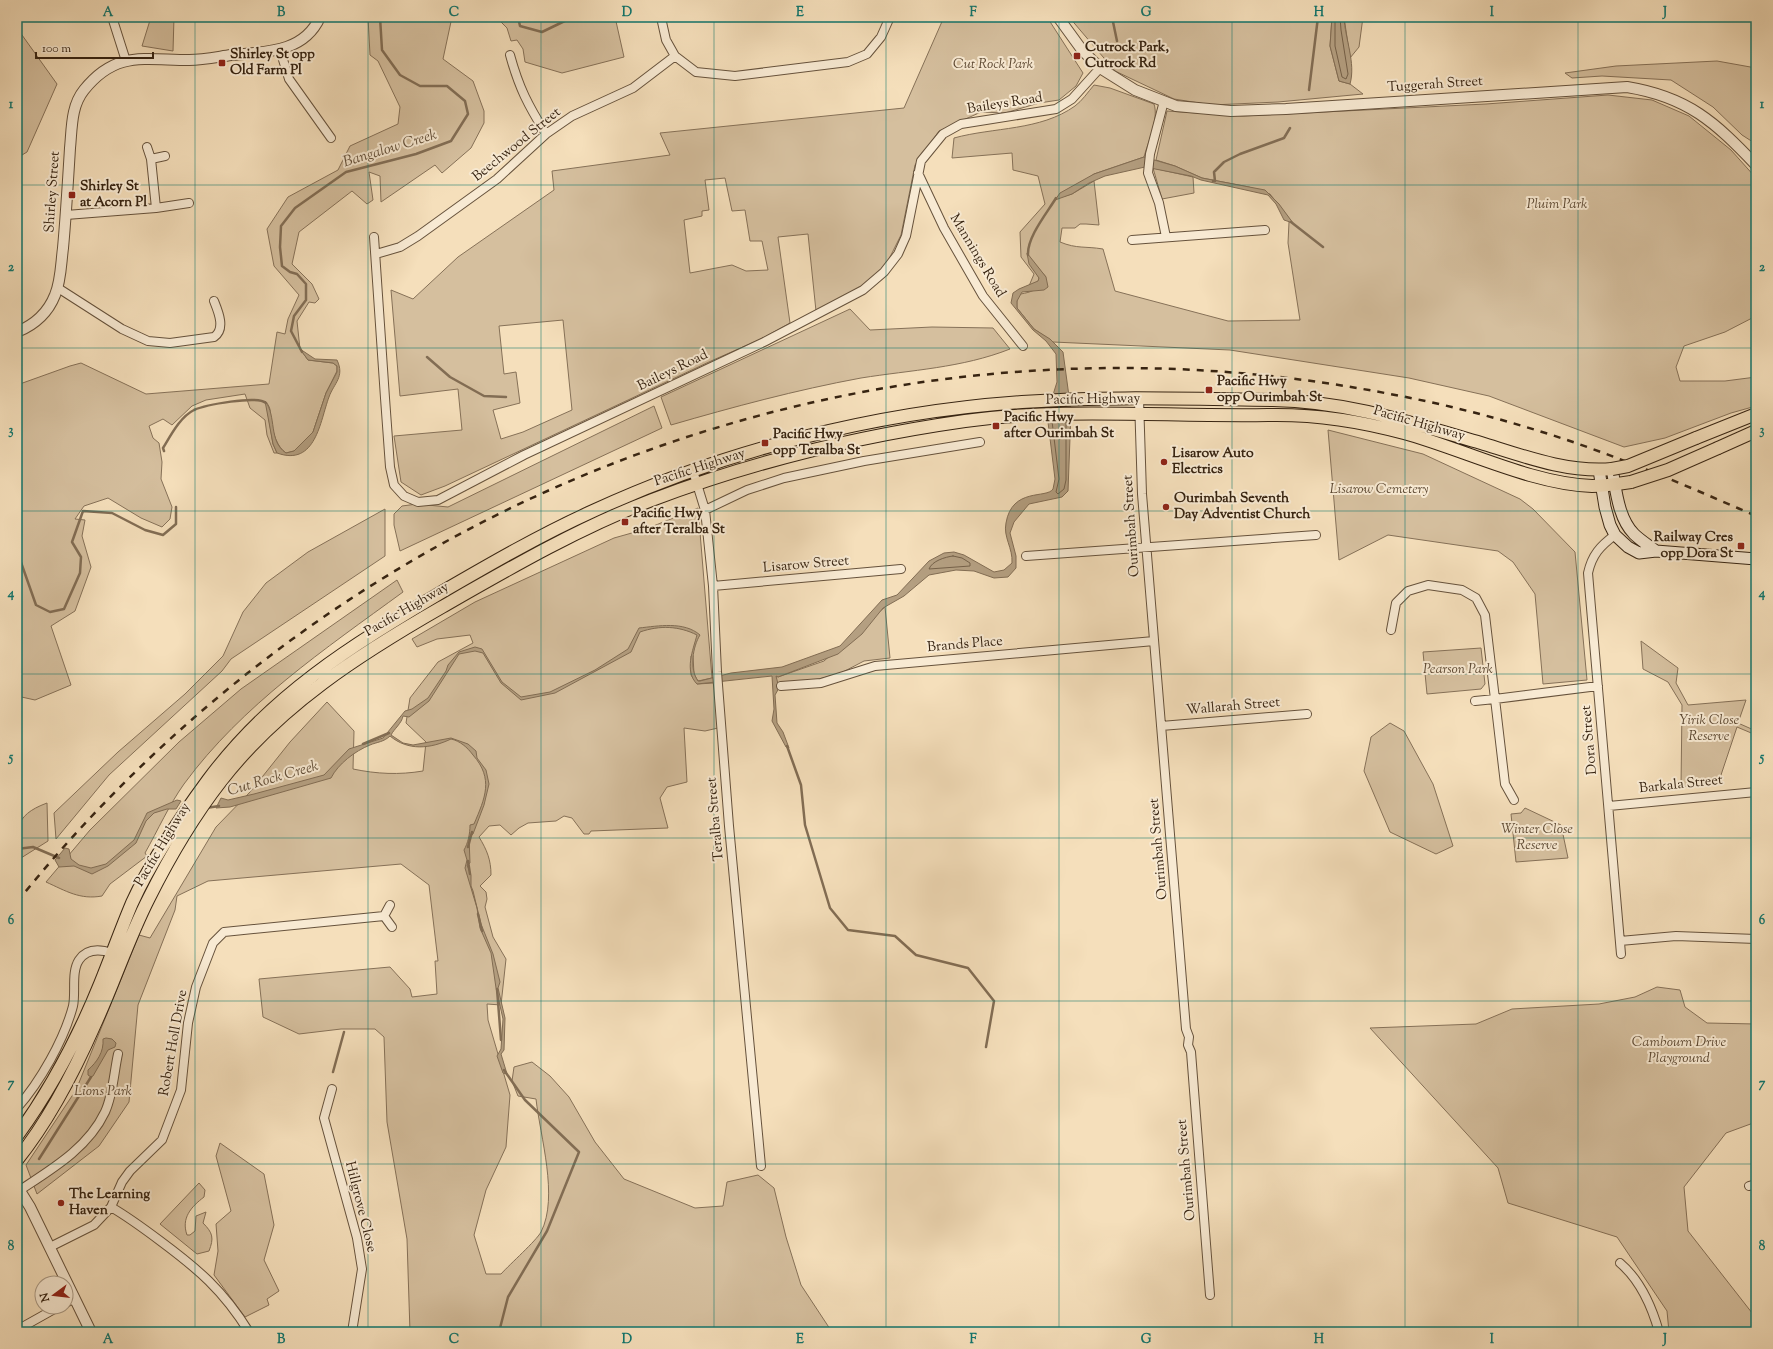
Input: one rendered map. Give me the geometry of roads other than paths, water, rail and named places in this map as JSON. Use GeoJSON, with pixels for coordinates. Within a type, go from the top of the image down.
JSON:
{"type":"FeatureCollection","features":[{"type":"Feature","properties":{"kind":"main road","name":"Pacific Highway"},"geometry":{"type":"LineString","coordinates":[[17,1160],[57,1102],[94,1027],[148,899],[178,835],[210,778],[236,746],[283,700],[318,670],[354,644],[510,552],[598,509],[693,471],[803,438],[867,423],[954,409],[1039,401],[1140,399],[1279,400],[1346,407],[1399,419],[1560,466],[1599,470],[1628,466],[1756,414]]}},
{"type":"Feature","properties":{"kind":"main road","name":"Pacific Highway"},"geometry":{"type":"LineString","coordinates":[[17,1136],[38,1107],[56,1077],[98,988],[134,900],[178,835],[222,780],[260,737],[300,699],[354,660],[385,640],[499,574],[574,535],[648,502],[756,466],[822,448],[970,420],[1041,415],[1303,415],[1353,421],[1407,434],[1554,480],[1575,484],[1602,486],[1631,482],[1668,470],[1756,431]]}},
{"type":"Feature","properties":{"kind":"main road"},"geometry":{"type":"LineString","coordinates":[[1612,469],[1624,519],[1633,534],[1656,551]]}},
{"type":"Feature","properties":{"kind":"main road"},"geometry":{"type":"LineString","coordinates":[[1599,470],[1605,507],[1615,535],[1628,547],[1639,553],[1656,551],[1756,559]]}},
{"type":"Feature","properties":{"kind":"main road"},"geometry":{"type":"LineString","coordinates":[[1615,535],[1621,531],[1624,519]]}},
{"type":"Feature","properties":{"kind":"street"},"geometry":{"type":"LineString","coordinates":[[112,17],[126,61],[148,58],[190,60],[280,50],[288,48],[303,39],[311,32],[320,17]]}},
{"type":"Feature","properties":{"kind":"street"},"geometry":{"type":"LineString","coordinates":[[663,17],[662,22],[666,40],[675,56],[696,72],[735,76],[848,62],[867,54],[881,37],[890,17]]}},
{"type":"Feature","properties":{"kind":"street","name":"Tuggerah Street"},"geometry":{"type":"LineString","coordinates":[[1058,17],[1082,50],[1100,68],[1124,84],[1176,106],[1231,111],[1627,87],[1661,94],[1694,109],[1722,131],[1756,164]]}},
{"type":"Feature","properties":{"kind":"street"},"geometry":{"type":"LineString","coordinates":[[280,50],[289,78],[331,138]]}},
{"type":"Feature","properties":{"kind":"street"},"geometry":{"type":"LineString","coordinates":[[510,55],[516,77],[525,100],[546,134]]}},
{"type":"Feature","properties":{"kind":"street","name":"Beechwood Street"},"geometry":{"type":"LineString","coordinates":[[376,254],[400,246],[418,236],[497,179],[546,134],[572,116],[633,88],[675,56]]}},
{"type":"Feature","properties":{"kind":"street","name":"Shirley Street"},"geometry":{"type":"LineString","coordinates":[[17,332],[31,326],[44,314],[51,304],[58,288],[66,215],[72,117],[75,107],[83,91],[97,77],[126,61]]}},
{"type":"Feature","properties":{"kind":"street","name":"Baileys Road"},"geometry":{"type":"LineString","coordinates":[[374,237],[390,466],[394,485],[404,496],[418,502],[438,500],[524,455],[764,342],[863,290],[884,272],[898,254],[906,236],[921,161],[943,134],[961,124],[1056,109],[1072,99],[1100,68]]}},
{"type":"Feature","properties":{"kind":"street"},"geometry":{"type":"LineString","coordinates":[[1164,101],[1150,154],[1148,173],[1159,203],[1166,237]]}},
{"type":"Feature","properties":{"kind":"street"},"geometry":{"type":"LineString","coordinates":[[147,147],[151,159],[156,208]]}},
{"type":"Feature","properties":{"kind":"street"},"geometry":{"type":"LineString","coordinates":[[151,159],[165,156]]}},
{"type":"Feature","properties":{"kind":"street","name":"Mannings Road"},"geometry":{"type":"LineString","coordinates":[[918,173],[944,228],[983,296],[1023,346]]}},
{"type":"Feature","properties":{"kind":"street"},"geometry":{"type":"LineString","coordinates":[[66,215],[156,208],[189,203]]}},
{"type":"Feature","properties":{"kind":"street"},"geometry":{"type":"LineString","coordinates":[[1132,240],[1265,230]]}},
{"type":"Feature","properties":{"kind":"street"},"geometry":{"type":"LineString","coordinates":[[58,288],[122,329],[153,342],[170,343],[214,337],[219,332],[220,324],[214,301]]}},
{"type":"Feature","properties":{"kind":"street","name":"Ourimbah Street"},"geometry":{"type":"LineString","coordinates":[[1140,399],[1142,494],[1146,547],[1186,1029],[1191,1060],[1210,1295]]}},
{"type":"Feature","properties":{"kind":"street"},"geometry":{"type":"LineString","coordinates":[[705,510],[747,490],[784,478],[864,461],[980,442]]}},
{"type":"Feature","properties":{"kind":"street","name":"Teralba Street"},"geometry":{"type":"LineString","coordinates":[[693,471],[705,510],[713,586],[717,672],[729,834],[761,1166]]}},
{"type":"Feature","properties":{"kind":"street"},"geometry":{"type":"LineString","coordinates":[[1026,556],[1316,535]]}},
{"type":"Feature","properties":{"kind":"street","name":"Dora Street"},"geometry":{"type":"LineString","coordinates":[[1615,535],[1599,547],[1590,563],[1588,574],[1621,954]]}},
{"type":"Feature","properties":{"kind":"street","name":"Lisarow Street"},"geometry":{"type":"LineString","coordinates":[[713,586],[901,569]]}},
{"type":"Feature","properties":{"kind":"street"},"geometry":{"type":"LineString","coordinates":[[1391,630],[1396,603],[1408,591],[1428,585],[1462,590],[1476,598],[1485,615],[1505,784],[1514,800]]}},
{"type":"Feature","properties":{"kind":"street","name":"Brands Place"},"geometry":{"type":"LineString","coordinates":[[781,686],[821,683],[875,666],[1154,641]]}},
{"type":"Feature","properties":{"kind":"street"},"geometry":{"type":"LineString","coordinates":[[1475,701],[1598,686]]}},
{"type":"Feature","properties":{"kind":"street","name":"Wallarah Street"},"geometry":{"type":"LineString","coordinates":[[1161,726],[1307,714]]}},
{"type":"Feature","properties":{"kind":"street","name":"Barkala Street"},"geometry":{"type":"LineString","coordinates":[[1609,806],[1756,792]]}},
{"type":"Feature","properties":{"kind":"street"},"geometry":{"type":"LineString","coordinates":[[390,905],[384,916],[392,928]]}},
{"type":"Feature","properties":{"kind":"street","name":"Robert Holl Drive"},"geometry":{"type":"LineString","coordinates":[[50,1247],[94,1225],[110,1207],[122,1182],[130,1171],[162,1140],[171,1120],[181,1090],[188,1023],[196,987],[213,943],[224,932],[384,916]]}},
{"type":"Feature","properties":{"kind":"street"},"geometry":{"type":"LineString","coordinates":[[1620,941],[1676,936],[1756,939]]}},
{"type":"Feature","properties":{"kind":"street"},"geometry":{"type":"LineString","coordinates":[[17,1108],[41,1076],[67,1022],[73,1006],[76,967],[79,960],[87,953],[97,950],[112,953]]}},
{"type":"Feature","properties":{"kind":"street"},"geometry":{"type":"LineString","coordinates":[[61,1275],[50,1247],[18,1188],[61,1163],[78,1148],[92,1132],[105,1111],[118,1054]]}},
{"type":"Feature","properties":{"kind":"street","name":"Hillgrove Close"},"geometry":{"type":"LineString","coordinates":[[332,1089],[324,1118],[357,1238],[362,1269],[352,1332]]}},
{"type":"Feature","properties":{"kind":"street"},"geometry":{"type":"LineString","coordinates":[[110,1207],[126,1216],[196,1267],[235,1310],[249,1332]]}},
{"type":"Feature","properties":{"kind":"street"},"geometry":{"type":"LineString","coordinates":[[1620,1263],[1629,1270],[1644,1294],[1659,1332]]}},
{"type":"Feature","properties":{"kind":"street"},"geometry":{"type":"LineString","coordinates":[[74,1306],[91,1332]]}},
{"type":"Feature","properties":{"kind":"street"},"geometry":{"type":"LineString","coordinates":[[17,1330],[44,1315]]}},
{"type":"Feature","properties":{"kind":"water"},"geometry":{"type":"Polygon","coordinates":[[[1332,17],[1344,17],[1352,68],[1350,84],[1339,81],[1330,46],[1332,17]]]}},
{"type":"Feature","properties":{"kind":"water"},"geometry":{"type":"Polygon","coordinates":[[[1144,157],[1175,166],[1202,178],[1265,190],[1279,204],[1293,223],[1284,220],[1276,204],[1268,195],[1201,180],[1191,176],[1145,167],[1105,176],[1089,183],[1072,194],[1055,200],[1060,193],[1094,174],[1144,157]]]}},
{"type":"Feature","properties":{"kind":"water"},"geometry":{"type":"Polygon","coordinates":[[[1027,253],[1046,277],[1048,287],[1044,290],[1022,292],[1017,301],[1017,308],[1034,329],[1050,339],[1063,352],[1071,411],[1068,491],[1062,497],[1029,504],[1014,522],[1010,533],[1016,556],[1016,568],[1008,577],[994,578],[974,571],[956,570],[929,575],[904,596],[883,608],[862,634],[838,654],[778,677],[776,676],[779,688],[775,695],[777,723],[783,732],[789,748],[786,747],[772,721],[774,709],[772,676],[697,684],[693,679],[690,667],[697,635],[676,628],[655,628],[640,632],[631,652],[555,693],[521,700],[501,683],[483,653],[475,651],[459,654],[429,701],[409,717],[403,716],[392,733],[391,735],[403,743],[413,745],[451,738],[468,744],[476,751],[477,758],[486,770],[489,784],[484,805],[473,834],[469,837],[470,863],[467,865],[471,875],[471,886],[473,891],[481,924],[493,954],[500,982],[498,988],[505,1018],[504,1050],[501,1054],[507,1074],[503,1073],[497,1056],[501,1049],[503,1019],[496,988],[491,953],[480,928],[477,908],[465,868],[467,860],[464,850],[470,832],[470,825],[474,824],[486,789],[484,772],[480,764],[466,747],[451,739],[435,745],[419,747],[412,746],[404,744],[397,741],[390,736],[385,740],[370,745],[353,754],[342,763],[331,778],[230,807],[216,808],[221,798],[228,800],[324,775],[349,749],[383,738],[405,711],[412,709],[428,698],[446,671],[448,665],[459,652],[475,647],[482,649],[502,682],[521,697],[550,692],[595,670],[628,649],[639,628],[679,626],[694,631],[700,635],[695,645],[693,664],[695,676],[698,681],[700,681],[731,673],[782,667],[840,646],[882,600],[897,595],[929,561],[944,553],[954,552],[964,555],[994,572],[1004,570],[1012,563],[1005,528],[1009,512],[1015,504],[1022,499],[1050,492],[1053,489],[1055,479],[1047,414],[1057,382],[1056,354],[1046,341],[1033,330],[1011,303],[1013,293],[1038,281],[1039,278],[1029,264],[1027,253]]]}},
{"type":"Feature","properties":{"kind":"water"},"geometry":{"type":"Polygon","coordinates":[[[300,349],[315,359],[337,360],[340,371],[338,380],[331,392],[319,429],[314,439],[308,448],[300,454],[290,456],[277,453],[273,444],[265,401],[269,407],[275,435],[280,448],[286,453],[294,451],[313,432],[326,393],[337,372],[337,366],[333,363],[308,360],[300,349]]]}},
{"type":"Feature","properties":{"kind":"water"},"geometry":{"type":"Polygon","coordinates":[[[177,800],[181,801],[176,809],[167,809],[154,813],[146,821],[136,843],[108,866],[92,874],[74,866],[59,867],[55,860],[65,848],[69,849],[71,859],[79,865],[91,868],[106,864],[134,840],[147,813],[177,800]]]}},
{"type":"Feature","properties":{"kind":"water"},"geometry":{"type":"Polygon","coordinates":[[[103,1039],[112,1039],[116,1043],[115,1047],[108,1050],[91,1077],[88,1075],[88,1070],[99,1056],[103,1039]]]}},
{"type":"Feature","properties":{"kind":"waterway","name":"Bangalow Creek"},"geometry":{"type":"LineString","coordinates":[[302,352],[291,331],[294,316],[306,300],[306,284],[297,274],[290,272],[282,266],[280,247],[281,226],[295,208],[346,172],[416,154],[451,141],[468,114],[465,101],[447,86],[420,86],[400,75],[382,50],[380,17]]}},
{"type":"Feature","properties":{"kind":"waterway","name":"Bangalow Creek"},"geometry":{"type":"LineString","coordinates":[[518,17],[520,26],[542,32],[573,17]]}},
{"type":"Feature","properties":{"kind":"waterway"},"geometry":{"type":"LineString","coordinates":[[1112,17],[1117,41]]}},
{"type":"Feature","properties":{"kind":"waterway","name":"Cut Rock Creek"},"geometry":{"type":"LineString","coordinates":[[1309,90],[1318,17]]}},
{"type":"Feature","properties":{"kind":"waterway","name":"Cut Rock Creek"},"geometry":{"type":"LineString","coordinates":[[1213,181],[1215,181],[1214,172],[1224,162],[1240,154],[1284,138],[1290,128]]}},
{"type":"Feature","properties":{"kind":"waterway","name":"Cut Rock Creek"},"geometry":{"type":"LineString","coordinates":[[1028,255],[1034,233],[1056,198]]}},
{"type":"Feature","properties":{"kind":"waterway"},"geometry":{"type":"LineString","coordinates":[[1291,222],[1323,247]]}},
{"type":"Feature","properties":{"kind":"waterway"},"geometry":{"type":"LineString","coordinates":[[427,357],[450,377],[484,396],[506,397]]}},
{"type":"Feature","properties":{"kind":"waterway","name":"Bangalow Creek"},"geometry":{"type":"LineString","coordinates":[[164,451],[163,448],[176,427],[184,417],[194,410],[219,403],[242,400],[261,401],[266,403]]}},
{"type":"Feature","properties":{"kind":"waterway","name":"Bangalow Creek"},"geometry":{"type":"LineString","coordinates":[[17,551],[36,605],[50,612],[64,609],[80,573],[81,557],[72,542],[83,511],[112,513],[145,530],[163,535],[176,524],[176,507]]}},
{"type":"Feature","properties":{"kind":"waterway","name":"Cut Rock Creek"},"geometry":{"type":"LineString","coordinates":[[363,744],[389,733]]}},
{"type":"Feature","properties":{"kind":"waterway"},"geometry":{"type":"LineString","coordinates":[[787,746],[801,785],[805,825],[830,908],[848,930],[895,936],[916,955],[968,968],[994,1001],[986,1047]]}},
{"type":"Feature","properties":{"kind":"waterway","name":"Cut Rock Creek"},"geometry":{"type":"LineString","coordinates":[[206,808],[219,806]]}},
{"type":"Feature","properties":{"kind":"waterway"},"geometry":{"type":"LineString","coordinates":[[468,847],[472,832]]}},
{"type":"Feature","properties":{"kind":"waterway","name":"Cut Rock Creek"},"geometry":{"type":"LineString","coordinates":[[17,849],[33,847],[59,858]]}},
{"type":"Feature","properties":{"kind":"waterway"},"geometry":{"type":"LineString","coordinates":[[468,861],[470,874]]}},
{"type":"Feature","properties":{"kind":"waterway"},"geometry":{"type":"LineString","coordinates":[[478,914],[482,931]]}},
{"type":"Feature","properties":{"kind":"waterway"},"geometry":{"type":"LineString","coordinates":[[497,989],[501,1040]]}},
{"type":"Feature","properties":{"kind":"waterway"},"geometry":{"type":"LineString","coordinates":[[333,1072],[344,1032]]}},
{"type":"Feature","properties":{"kind":"waterway"},"geometry":{"type":"LineString","coordinates":[[499,1332],[508,1297],[547,1231],[579,1152],[525,1100],[504,1070]]}},
{"type":"Feature","properties":{"kind":"waterway"},"geometry":{"type":"LineString","coordinates":[[39,1159],[91,1077]]}},
{"type":"Feature","properties":{"kind":"railway"},"geometry":{"type":"LineString","coordinates":[[17,902],[150,758],[298,635],[460,534],[633,456],[814,402],[1003,373],[1195,370],[1390,394],[1480,414],[1591,448],[1663,476],[1756,516]]}},
{"type":"Feature","properties":{"kind":"place","name":"Cutrock Park, Cutrock Rd"},"geometry":{"type":"Point","coordinates":[1077,56]}},
{"type":"Feature","properties":{"kind":"place","name":"Shirley St opp Old Farm Pl"},"geometry":{"type":"Point","coordinates":[222,63]}},
{"type":"Feature","properties":{"kind":"place","name":"Shirley St at Acorn Pl"},"geometry":{"type":"Point","coordinates":[72,195]}},
{"type":"Feature","properties":{"kind":"place","name":"Pacific Hwy opp Ourimbah St"},"geometry":{"type":"Point","coordinates":[1209,390]}},
{"type":"Feature","properties":{"kind":"place","name":"Pacific Hwy after Ourimbah St"},"geometry":{"type":"Point","coordinates":[996,426]}},
{"type":"Feature","properties":{"kind":"place","name":"Pacific Hwy opp Teralba St"},"geometry":{"type":"Point","coordinates":[765,443]}},
{"type":"Feature","properties":{"kind":"place","name":"Lisarow Auto Electrics"},"geometry":{"type":"Point","coordinates":[1164,462]}},
{"type":"Feature","properties":{"kind":"place","name":"Ourimbah Seventh Day Adventist Church"},"geometry":{"type":"Point","coordinates":[1166,507]}},
{"type":"Feature","properties":{"kind":"place","name":"Pacific Hwy after Teralba St"},"geometry":{"type":"Point","coordinates":[625,522]}},
{"type":"Feature","properties":{"kind":"place","name":"Railway Cres opp Dora St"},"geometry":{"type":"Point","coordinates":[1741,546]}},
{"type":"Feature","properties":{"kind":"place","name":"The Learning Haven"},"geometry":{"type":"Point","coordinates":[61,1203]}},
{"type":"Feature","properties":{"kind":"park label","name":"Cut Rock Park"},"geometry":{"type":"Point","coordinates":[993,65]}},
{"type":"Feature","properties":{"kind":"park label","name":"Pluim Park"},"geometry":{"type":"Point","coordinates":[1557,205]}},
{"type":"Feature","properties":{"kind":"park label","name":"Lisarow Cemetery"},"geometry":{"type":"Point","coordinates":[1379,490]}},
{"type":"Feature","properties":{"kind":"park label","name":"Pearson Park"},"geometry":{"type":"Point","coordinates":[1458,670]}},
{"type":"Feature","properties":{"kind":"park label","name":"Yirik Close Reserve"},"geometry":{"type":"Point","coordinates":[1709,730]}},
{"type":"Feature","properties":{"kind":"park label","name":"Winter Close Reserve"},"geometry":{"type":"Point","coordinates":[1537,838]}},
{"type":"Feature","properties":{"kind":"park label","name":"Cambourn Drive Playground"},"geometry":{"type":"Point","coordinates":[1679,1052]}},
{"type":"Feature","properties":{"kind":"park label","name":"Lions Park"},"geometry":{"type":"Point","coordinates":[103,1092]}}]}
